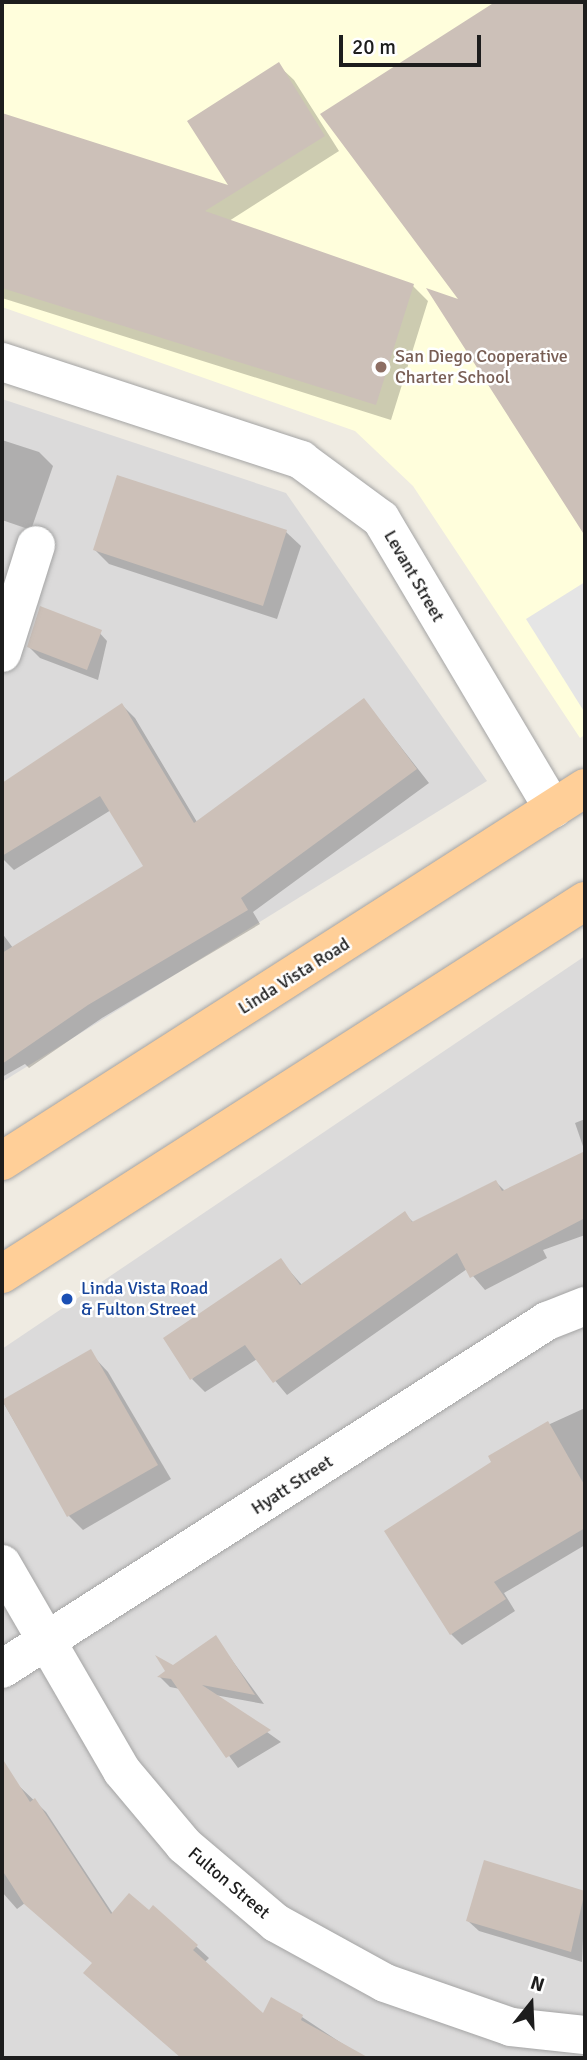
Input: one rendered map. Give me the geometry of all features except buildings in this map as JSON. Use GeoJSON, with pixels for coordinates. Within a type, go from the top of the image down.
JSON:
{"type":"FeatureCollection","features":[{"type":"Feature","properties":{"kind":"main road","name":"Linda Vista Road"},"geometry":{"type":"LineString","coordinates":[[2,1161],[585,788]]}},
{"type":"Feature","properties":{"kind":"main road"},"geometry":{"type":"LineString","coordinates":[[2,1274],[585,901]]}},
{"type":"Feature","properties":{"kind":"street","name":"Levant Street"},"geometry":{"type":"LineString","coordinates":[[2,362],[301,460],[381,519],[553,809]]}},
{"type":"Feature","properties":{"kind":"street"},"geometry":{"type":"LineString","coordinates":[[2,653],[36,545]]}},
{"type":"Feature","properties":{"kind":"street","name":"Hyatt Street"},"geometry":{"type":"LineString","coordinates":[[2,1669],[547,1321],[585,1306]]}},
{"type":"Feature","properties":{"kind":"street","name":"Fulton Street"},"geometry":{"type":"LineString","coordinates":[[2,1564],[48,1639],[122,1771],[184,1845],[276,1923],[385,1983],[510,2027],[577,2042]]}},
{"type":"Feature","properties":{"kind":"shaded area","name":"San Diego Cooperative Charter School"},"geometry":{"type":"Polygon","coordinates":[[[2,2],[585,2],[585,735],[580,738],[413,486],[355,431],[2,307],[2,2]]]}},
{"type":"Feature","properties":{"kind":"shaded area"},"geometry":{"type":"Polygon","coordinates":[[[2,399],[286,493],[487,781],[2,1082],[2,399]]]}},
{"type":"Feature","properties":{"kind":"shaded area"},"geometry":{"type":"Polygon","coordinates":[[[585,582],[585,713],[526,619],[585,582]]]}},
{"type":"Feature","properties":{"kind":"shaded area"},"geometry":{"type":"Polygon","coordinates":[[[585,956],[585,2058],[2,2058],[2,1349],[585,956]]]}},
{"type":"Feature","properties":{"kind":"place","name":"San Diego Cooperative Charter School"},"geometry":{"type":"Point","coordinates":[381,367]}},
{"type":"Feature","properties":{"kind":"place","name":"Linda Vista Road & Fulton Street"},"geometry":{"type":"Point","coordinates":[67,1299]}}]}
